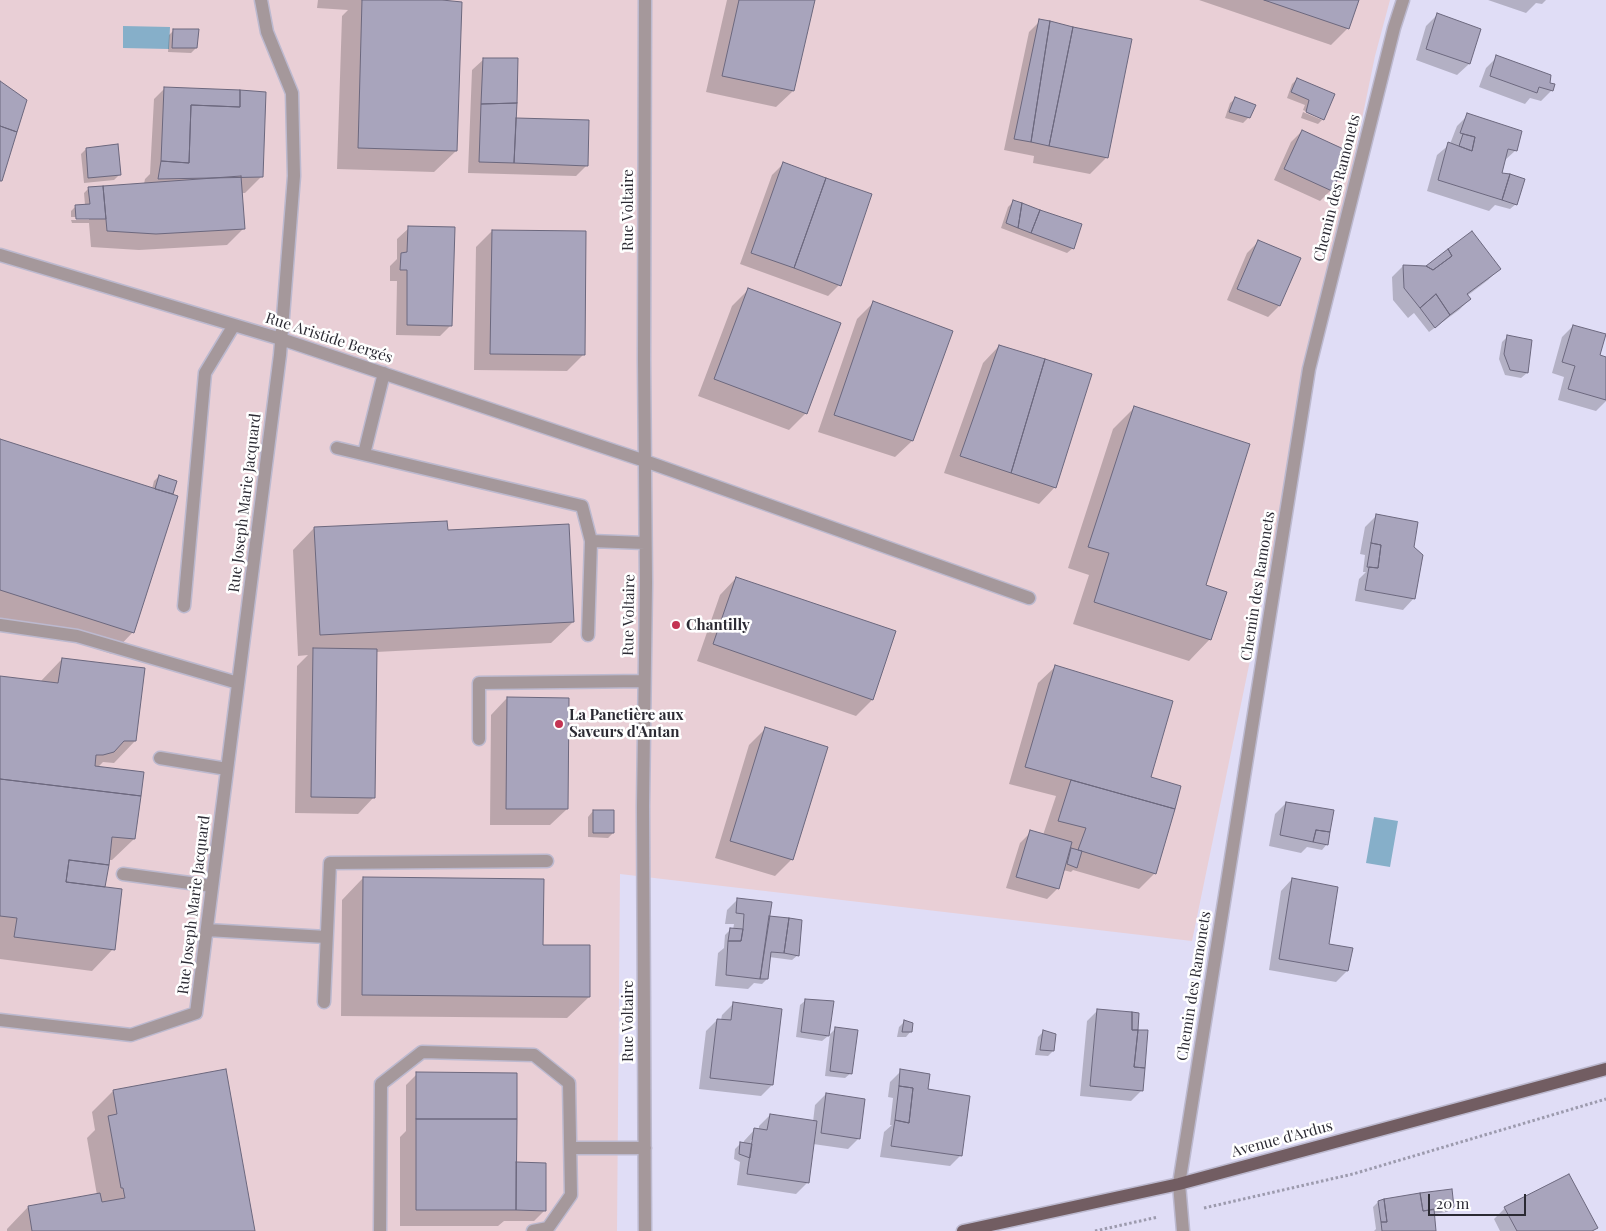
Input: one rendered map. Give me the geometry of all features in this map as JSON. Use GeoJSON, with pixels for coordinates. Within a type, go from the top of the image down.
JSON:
{"type":"FeatureCollection","features":[{"type":"Feature","properties":{"kind":"main road","name":"Avenue d'Ardus"},"geometry":{"type":"LineString","coordinates":[[963,1231],[1179,1184],[1606,1069]]}},
{"type":"Feature","properties":{"kind":"street","name":"Rue Joseph Marie Jacquard"},"geometry":{"type":"LineString","coordinates":[[0,1020],[130,1035],[196,1013],[281,339],[294,176],[292,93],[267,32],[261,0]]}},
{"type":"Feature","properties":{"kind":"street","name":"Rue Voltaire"},"geometry":{"type":"LineString","coordinates":[[645,0],[643,816],[645,1231]]}},
{"type":"Feature","properties":{"kind":"street","name":"Chemin des Ramonets"},"geometry":{"type":"LineString","coordinates":[[1183,1231],[1179,1184],[1309,369],[1394,28],[1403,0]]}},
{"type":"Feature","properties":{"kind":"street","name":"Rue Aristide Bergés"},"geometry":{"type":"LineString","coordinates":[[0,255],[281,339],[384,373],[645,460],[1030,598]]}},
{"type":"Feature","properties":{"kind":"street"},"geometry":{"type":"LineString","coordinates":[[184,606],[205,373],[234,325]]}},
{"type":"Feature","properties":{"kind":"street"},"geometry":{"type":"LineString","coordinates":[[364,454],[384,373]]}},
{"type":"Feature","properties":{"kind":"street"},"geometry":{"type":"LineString","coordinates":[[337,448],[582,506],[591,541],[588,636]]}},
{"type":"Feature","properties":{"kind":"street"},"geometry":{"type":"LineString","coordinates":[[591,541],[645,543]]}},
{"type":"Feature","properties":{"kind":"street"},"geometry":{"type":"LineString","coordinates":[[0,625],[77,636],[238,683]]}},
{"type":"Feature","properties":{"kind":"street"},"geometry":{"type":"LineString","coordinates":[[479,740],[479,683],[644,682]]}},
{"type":"Feature","properties":{"kind":"street"},"geometry":{"type":"LineString","coordinates":[[160,758],[227,769]]}},
{"type":"Feature","properties":{"kind":"street"},"geometry":{"type":"LineString","coordinates":[[324,1002],[330,863],[547,860]]}},
{"type":"Feature","properties":{"kind":"street"},"geometry":{"type":"LineString","coordinates":[[123,874],[212,886]]}},
{"type":"Feature","properties":{"kind":"street"},"geometry":{"type":"LineString","coordinates":[[207,930],[326,938]]}},
{"type":"Feature","properties":{"kind":"street"},"geometry":{"type":"LineString","coordinates":[[380,1231],[381,1084],[422,1052],[534,1056],[569,1083],[571,1195],[548,1228],[533,1231]]}},
{"type":"Feature","properties":{"kind":"street"},"geometry":{"type":"LineString","coordinates":[[571,1148],[645,1148]]}},
{"type":"Feature","properties":{"kind":"path"},"geometry":{"type":"LineString","coordinates":[[1095,1231],[1353,1174],[1606,1099]]}},
{"type":"Feature","properties":{"kind":"shaded area"},"geometry":{"type":"Polygon","coordinates":[[[0,0],[1390,0],[1375,56],[1192,941],[620,874],[617,1231],[0,1231],[0,0]]]}},
{"type":"Feature","properties":{"kind":"water"},"geometry":{"type":"Polygon","coordinates":[[[123,26],[170,27],[169,49],[123,48],[123,26]]]}},
{"type":"Feature","properties":{"kind":"water"},"geometry":{"type":"Polygon","coordinates":[[[1374,817],[1398,821],[1390,867],[1366,863],[1374,817]]]}},
{"type":"Feature","properties":{"kind":"building"},"geometry":{"type":"Polygon","coordinates":[[[362,0],[442,0],[462,2],[457,151],[358,148],[362,0]]]}},
{"type":"Feature","properties":{"kind":"building"},"geometry":{"type":"Polygon","coordinates":[[[739,0],[815,0],[794,91],[722,76],[739,0]]]}},
{"type":"Feature","properties":{"kind":"building"},"geometry":{"type":"Polygon","coordinates":[[[1264,0],[1359,0],[1349,29],[1264,0]]]}},
{"type":"Feature","properties":{"kind":"building"},"geometry":{"type":"Polygon","coordinates":[[[1437,13],[1481,29],[1470,64],[1426,49],[1437,13]]]}},
{"type":"Feature","properties":{"kind":"building"},"geometry":{"type":"Polygon","coordinates":[[[1039,19],[1050,21],[1031,142],[1014,139],[1039,19]]]}},
{"type":"Feature","properties":{"kind":"building"},"geometry":{"type":"Polygon","coordinates":[[[1050,21],[1073,27],[1049,146],[1031,142],[1050,21]]]}},
{"type":"Feature","properties":{"kind":"building"},"geometry":{"type":"Polygon","coordinates":[[[1073,27],[1132,39],[1108,158],[1049,146],[1073,27]]]}},
{"type":"Feature","properties":{"kind":"building"},"geometry":{"type":"Polygon","coordinates":[[[173,29],[199,29],[197,48],[172,48],[173,29]]]}},
{"type":"Feature","properties":{"kind":"building"},"geometry":{"type":"Polygon","coordinates":[[[1496,55],[1551,75],[1550,83],[1555,84],[1553,91],[1539,87],[1537,93],[1490,76],[1496,55]]]}},
{"type":"Feature","properties":{"kind":"building"},"geometry":{"type":"Polygon","coordinates":[[[483,58],[518,58],[517,103],[481,104],[483,58]]]}},
{"type":"Feature","properties":{"kind":"building"},"geometry":{"type":"Polygon","coordinates":[[[1297,78],[1335,94],[1324,120],[1306,112],[1309,100],[1291,92],[1297,78]]]}},
{"type":"Feature","properties":{"kind":"building"},"geometry":{"type":"Polygon","coordinates":[[[0,81],[27,100],[17,132],[0,126],[0,81]]]}},
{"type":"Feature","properties":{"kind":"building"},"geometry":{"type":"Polygon","coordinates":[[[164,87],[240,90],[240,107],[191,105],[189,163],[161,161],[164,87]]]}},
{"type":"Feature","properties":{"kind":"building"},"geometry":{"type":"Polygon","coordinates":[[[240,90],[266,92],[263,177],[158,179],[161,161],[189,163],[191,105],[240,107],[240,90]]]}},
{"type":"Feature","properties":{"kind":"building"},"geometry":{"type":"Polygon","coordinates":[[[1235,97],[1256,105],[1250,118],[1229,112],[1235,97]]]}},
{"type":"Feature","properties":{"kind":"building"},"geometry":{"type":"Polygon","coordinates":[[[517,103],[514,163],[479,162],[481,104],[517,103]]]}},
{"type":"Feature","properties":{"kind":"building"},"geometry":{"type":"Polygon","coordinates":[[[1467,113],[1522,131],[1517,151],[1508,149],[1502,173],[1510,174],[1502,200],[1438,180],[1448,142],[1472,151],[1475,137],[1460,133],[1467,113]]]}},
{"type":"Feature","properties":{"kind":"building"},"geometry":{"type":"Polygon","coordinates":[[[516,118],[589,120],[588,166],[514,163],[516,118]]]}},
{"type":"Feature","properties":{"kind":"building"},"geometry":{"type":"Polygon","coordinates":[[[0,126],[17,132],[2,181],[0,181],[0,126]]]}},
{"type":"Feature","properties":{"kind":"building"},"geometry":{"type":"Polygon","coordinates":[[[1302,130],[1350,152],[1332,191],[1284,169],[1302,130]]]}},
{"type":"Feature","properties":{"kind":"building"},"geometry":{"type":"Polygon","coordinates":[[[1463,134],[1475,137],[1472,151],[1459,146],[1463,134]]]}},
{"type":"Feature","properties":{"kind":"building"},"geometry":{"type":"Polygon","coordinates":[[[118,144],[121,175],[88,178],[86,148],[118,144]]]}},
{"type":"Feature","properties":{"kind":"building"},"geometry":{"type":"Polygon","coordinates":[[[783,162],[826,178],[794,268],[751,253],[783,162]]]}},
{"type":"Feature","properties":{"kind":"building"},"geometry":{"type":"Polygon","coordinates":[[[1510,174],[1525,179],[1517,205],[1502,200],[1510,174]]]}},
{"type":"Feature","properties":{"kind":"building"},"geometry":{"type":"Polygon","coordinates":[[[241,176],[245,229],[156,234],[107,231],[103,186],[241,176]]]}},
{"type":"Feature","properties":{"kind":"building"},"geometry":{"type":"Polygon","coordinates":[[[826,178],[872,194],[841,286],[794,268],[826,178]]]}},
{"type":"Feature","properties":{"kind":"building"},"geometry":{"type":"Polygon","coordinates":[[[103,186],[106,219],[76,219],[75,205],[90,204],[88,187],[103,186]]]}},
{"type":"Feature","properties":{"kind":"building"},"geometry":{"type":"Polygon","coordinates":[[[1013,200],[1022,203],[1018,228],[1006,223],[1013,200]]]}},
{"type":"Feature","properties":{"kind":"building"},"geometry":{"type":"Polygon","coordinates":[[[1022,203],[1040,210],[1031,233],[1018,228],[1022,203]]]}},
{"type":"Feature","properties":{"kind":"building"},"geometry":{"type":"Polygon","coordinates":[[[1040,210],[1082,224],[1074,249],[1031,233],[1040,210]]]}},
{"type":"Feature","properties":{"kind":"building"},"geometry":{"type":"Polygon","coordinates":[[[408,226],[455,227],[452,326],[407,325],[407,270],[400,270],[401,253],[407,252],[408,226]]]}},
{"type":"Feature","properties":{"kind":"building"},"geometry":{"type":"Polygon","coordinates":[[[492,230],[586,231],[585,355],[490,354],[492,230]]]}},
{"type":"Feature","properties":{"kind":"building"},"geometry":{"type":"Polygon","coordinates":[[[1472,231],[1501,269],[1467,294],[1471,299],[1450,315],[1436,294],[1420,308],[1404,288],[1403,265],[1426,266],[1433,270],[1452,256],[1448,249],[1472,231]]]}},
{"type":"Feature","properties":{"kind":"building"},"geometry":{"type":"Polygon","coordinates":[[[1258,240],[1301,258],[1280,306],[1237,289],[1258,240]]]}},
{"type":"Feature","properties":{"kind":"building"},"geometry":{"type":"Polygon","coordinates":[[[1448,249],[1452,256],[1433,270],[1426,266],[1448,249]]]}},
{"type":"Feature","properties":{"kind":"building"},"geometry":{"type":"Polygon","coordinates":[[[748,288],[841,323],[807,414],[714,379],[748,288]]]}},
{"type":"Feature","properties":{"kind":"building"},"geometry":{"type":"Polygon","coordinates":[[[1436,294],[1450,315],[1435,328],[1420,308],[1436,294]]]}},
{"type":"Feature","properties":{"kind":"building"},"geometry":{"type":"Polygon","coordinates":[[[873,301],[953,331],[913,441],[834,415],[873,301]]]}},
{"type":"Feature","properties":{"kind":"building"},"geometry":{"type":"Polygon","coordinates":[[[1573,325],[1606,334],[1600,355],[1606,357],[1606,400],[1568,389],[1575,366],[1562,362],[1573,325]]]}},
{"type":"Feature","properties":{"kind":"building"},"geometry":{"type":"Polygon","coordinates":[[[1507,335],[1532,340],[1528,373],[1510,370],[1504,354],[1507,335]]]}},
{"type":"Feature","properties":{"kind":"building"},"geometry":{"type":"Polygon","coordinates":[[[999,345],[1045,359],[1011,473],[960,456],[999,345]]]}},
{"type":"Feature","properties":{"kind":"building"},"geometry":{"type":"Polygon","coordinates":[[[1045,359],[1092,374],[1056,488],[1011,473],[1045,359]]]}},
{"type":"Feature","properties":{"kind":"building"},"geometry":{"type":"Polygon","coordinates":[[[1134,406],[1250,444],[1206,585],[1227,592],[1211,640],[1094,602],[1109,553],[1088,547],[1134,406]]]}},
{"type":"Feature","properties":{"kind":"building"},"geometry":{"type":"Polygon","coordinates":[[[0,439],[178,496],[134,633],[0,590],[0,439]]]}},
{"type":"Feature","properties":{"kind":"building"},"geometry":{"type":"Polygon","coordinates":[[[159,475],[177,481],[173,494],[155,489],[159,475]]]}},
{"type":"Feature","properties":{"kind":"building"},"geometry":{"type":"Polygon","coordinates":[[[1376,514],[1418,522],[1414,547],[1423,555],[1415,599],[1365,590],[1369,567],[1378,568],[1381,545],[1371,543],[1376,514]]]}},
{"type":"Feature","properties":{"kind":"building"},"geometry":{"type":"Polygon","coordinates":[[[447,521],[448,530],[569,524],[574,622],[320,635],[314,527],[447,521]]]}},
{"type":"Feature","properties":{"kind":"building"},"geometry":{"type":"Polygon","coordinates":[[[1371,543],[1381,545],[1378,568],[1367,567],[1371,543]]]}},
{"type":"Feature","properties":{"kind":"building"},"geometry":{"type":"Polygon","coordinates":[[[736,577],[896,631],[873,700],[713,644],[736,577]]]}},
{"type":"Feature","properties":{"kind":"building"},"geometry":{"type":"Polygon","coordinates":[[[313,648],[377,649],[375,798],[311,797],[313,648]]]}},
{"type":"Feature","properties":{"kind":"building"},"geometry":{"type":"Polygon","coordinates":[[[62,658],[145,668],[136,741],[124,741],[114,752],[96,755],[95,766],[144,772],[141,796],[0,779],[0,676],[58,683],[62,658]]]}},
{"type":"Feature","properties":{"kind":"building"},"geometry":{"type":"Polygon","coordinates":[[[1055,665],[1173,701],[1151,777],[1181,786],[1175,809],[1025,767],[1055,665]]]}},
{"type":"Feature","properties":{"kind":"building"},"geometry":{"type":"Polygon","coordinates":[[[507,697],[569,698],[568,809],[506,809],[507,697]]]}},
{"type":"Feature","properties":{"kind":"building"},"geometry":{"type":"Polygon","coordinates":[[[765,727],[828,747],[793,860],[730,841],[765,727]]]}},
{"type":"Feature","properties":{"kind":"building"},"geometry":{"type":"Polygon","coordinates":[[[0,779],[141,796],[135,839],[112,837],[109,865],[69,860],[66,882],[122,889],[115,950],[14,937],[17,918],[0,916],[0,779]]]}},
{"type":"Feature","properties":{"kind":"building"},"geometry":{"type":"Polygon","coordinates":[[[1071,780],[1175,809],[1156,874],[1078,850],[1086,828],[1058,821],[1071,780]]]}},
{"type":"Feature","properties":{"kind":"building"},"geometry":{"type":"Polygon","coordinates":[[[1286,802],[1334,810],[1330,832],[1316,830],[1313,842],[1280,835],[1286,802]]]}},
{"type":"Feature","properties":{"kind":"building"},"geometry":{"type":"Polygon","coordinates":[[[593,810],[614,810],[614,833],[593,833],[593,810]]]}},
{"type":"Feature","properties":{"kind":"building"},"geometry":{"type":"Polygon","coordinates":[[[1030,830],[1072,842],[1059,889],[1016,877],[1030,830]]]}},
{"type":"Feature","properties":{"kind":"building"},"geometry":{"type":"Polygon","coordinates":[[[1316,830],[1330,832],[1328,845],[1313,842],[1316,830]]]}},
{"type":"Feature","properties":{"kind":"building"},"geometry":{"type":"Polygon","coordinates":[[[1071,848],[1082,851],[1077,868],[1067,864],[1071,848]]]}},
{"type":"Feature","properties":{"kind":"building"},"geometry":{"type":"Polygon","coordinates":[[[69,860],[109,865],[105,887],[66,882],[69,860]]]}},
{"type":"Feature","properties":{"kind":"building"},"geometry":{"type":"Polygon","coordinates":[[[363,877],[544,879],[543,945],[590,945],[590,997],[362,995],[363,877]]]}},
{"type":"Feature","properties":{"kind":"building"},"geometry":{"type":"Polygon","coordinates":[[[1292,878],[1338,887],[1329,944],[1353,948],[1348,971],[1279,959],[1292,878]]]}},
{"type":"Feature","properties":{"kind":"building"},"geometry":{"type":"Polygon","coordinates":[[[737,898],[772,902],[760,979],[726,975],[728,941],[741,941],[743,929],[744,914],[736,913],[737,898]]]}},
{"type":"Feature","properties":{"kind":"building"},"geometry":{"type":"Polygon","coordinates":[[[769,916],[789,918],[784,953],[771,952],[768,979],[760,979],[769,916]]]}},
{"type":"Feature","properties":{"kind":"building"},"geometry":{"type":"Polygon","coordinates":[[[789,918],[802,920],[799,956],[784,953],[789,918]]]}},
{"type":"Feature","properties":{"kind":"building"},"geometry":{"type":"Polygon","coordinates":[[[730,928],[743,929],[741,941],[728,941],[730,928]]]}},
{"type":"Feature","properties":{"kind":"building"},"geometry":{"type":"Polygon","coordinates":[[[805,999],[834,1001],[829,1036],[801,1032],[805,999]]]}},
{"type":"Feature","properties":{"kind":"building"},"geometry":{"type":"Polygon","coordinates":[[[733,1002],[782,1009],[773,1085],[710,1078],[717,1019],[731,1020],[733,1002]]]}},
{"type":"Feature","properties":{"kind":"building"},"geometry":{"type":"Polygon","coordinates":[[[1097,1009],[1132,1012],[1132,1030],[1138,1030],[1134,1067],[1145,1068],[1143,1091],[1090,1086],[1097,1009]]]}},
{"type":"Feature","properties":{"kind":"building"},"geometry":{"type":"Polygon","coordinates":[[[1132,1012],[1139,1013],[1138,1030],[1132,1030],[1132,1012]]]}},
{"type":"Feature","properties":{"kind":"building"},"geometry":{"type":"Polygon","coordinates":[[[904,1020],[913,1023],[912,1032],[902,1032],[904,1020]]]}},
{"type":"Feature","properties":{"kind":"building"},"geometry":{"type":"Polygon","coordinates":[[[835,1027],[858,1030],[852,1074],[830,1071],[835,1027]]]}},
{"type":"Feature","properties":{"kind":"building"},"geometry":{"type":"Polygon","coordinates":[[[1043,1030],[1056,1034],[1054,1051],[1040,1050],[1043,1030]]]}},
{"type":"Feature","properties":{"kind":"building"},"geometry":{"type":"Polygon","coordinates":[[[1138,1030],[1148,1030],[1145,1068],[1134,1067],[1138,1030]]]}},
{"type":"Feature","properties":{"kind":"building"},"geometry":{"type":"Polygon","coordinates":[[[226,1069],[255,1231],[32,1231],[28,1206],[100,1193],[102,1202],[125,1198],[123,1188],[121,1188],[108,1116],[117,1114],[113,1090],[226,1069]]]}},
{"type":"Feature","properties":{"kind":"building"},"geometry":{"type":"Polygon","coordinates":[[[900,1069],[930,1074],[928,1089],[970,1096],[962,1156],[891,1146],[895,1120],[909,1123],[913,1088],[899,1086],[900,1069]]]}},
{"type":"Feature","properties":{"kind":"building"},"geometry":{"type":"Polygon","coordinates":[[[416,1072],[517,1073],[517,1119],[416,1119],[416,1072]]]}},
{"type":"Feature","properties":{"kind":"building"},"geometry":{"type":"Polygon","coordinates":[[[899,1086],[913,1088],[909,1123],[895,1120],[899,1086]]]}},
{"type":"Feature","properties":{"kind":"building"},"geometry":{"type":"Polygon","coordinates":[[[826,1093],[865,1099],[860,1139],[821,1133],[826,1093]]]}},
{"type":"Feature","properties":{"kind":"building"},"geometry":{"type":"Polygon","coordinates":[[[770,1114],[817,1121],[809,1183],[747,1174],[754,1128],[767,1130],[770,1114]]]}},
{"type":"Feature","properties":{"kind":"building"},"geometry":{"type":"Polygon","coordinates":[[[416,1119],[517,1119],[516,1210],[416,1210],[416,1119]]]}},
{"type":"Feature","properties":{"kind":"building"},"geometry":{"type":"Polygon","coordinates":[[[740,1142],[752,1144],[750,1158],[739,1154],[740,1142]]]}},
{"type":"Feature","properties":{"kind":"building"},"geometry":{"type":"Polygon","coordinates":[[[516,1162],[546,1163],[546,1211],[516,1210],[516,1162]]]}},
{"type":"Feature","properties":{"kind":"building"},"geometry":{"type":"Polygon","coordinates":[[[1569,1174],[1598,1228],[1592,1231],[1517,1231],[1504,1207],[1569,1174]]]}},
{"type":"Feature","properties":{"kind":"building"},"geometry":{"type":"Polygon","coordinates":[[[1452,1189],[1454,1207],[1423,1211],[1420,1193],[1452,1189]]]}},
{"type":"Feature","properties":{"kind":"building"},"geometry":{"type":"Polygon","coordinates":[[[1420,1193],[1423,1211],[1434,1209],[1436,1231],[1382,1231],[1381,1222],[1387,1222],[1384,1199],[1420,1193]]]}},
{"type":"Feature","properties":{"kind":"building"},"geometry":{"type":"Polygon","coordinates":[[[1384,1199],[1387,1222],[1381,1222],[1378,1201],[1384,1199]]]}},
{"type":"Feature","properties":{"kind":"place","name":"Chantilly"},"geometry":{"type":"Point","coordinates":[676,625]}},
{"type":"Feature","properties":{"kind":"place","name":"La Panetière aux Saveurs d'Antan"},"geometry":{"type":"Point","coordinates":[559,724]}}]}
